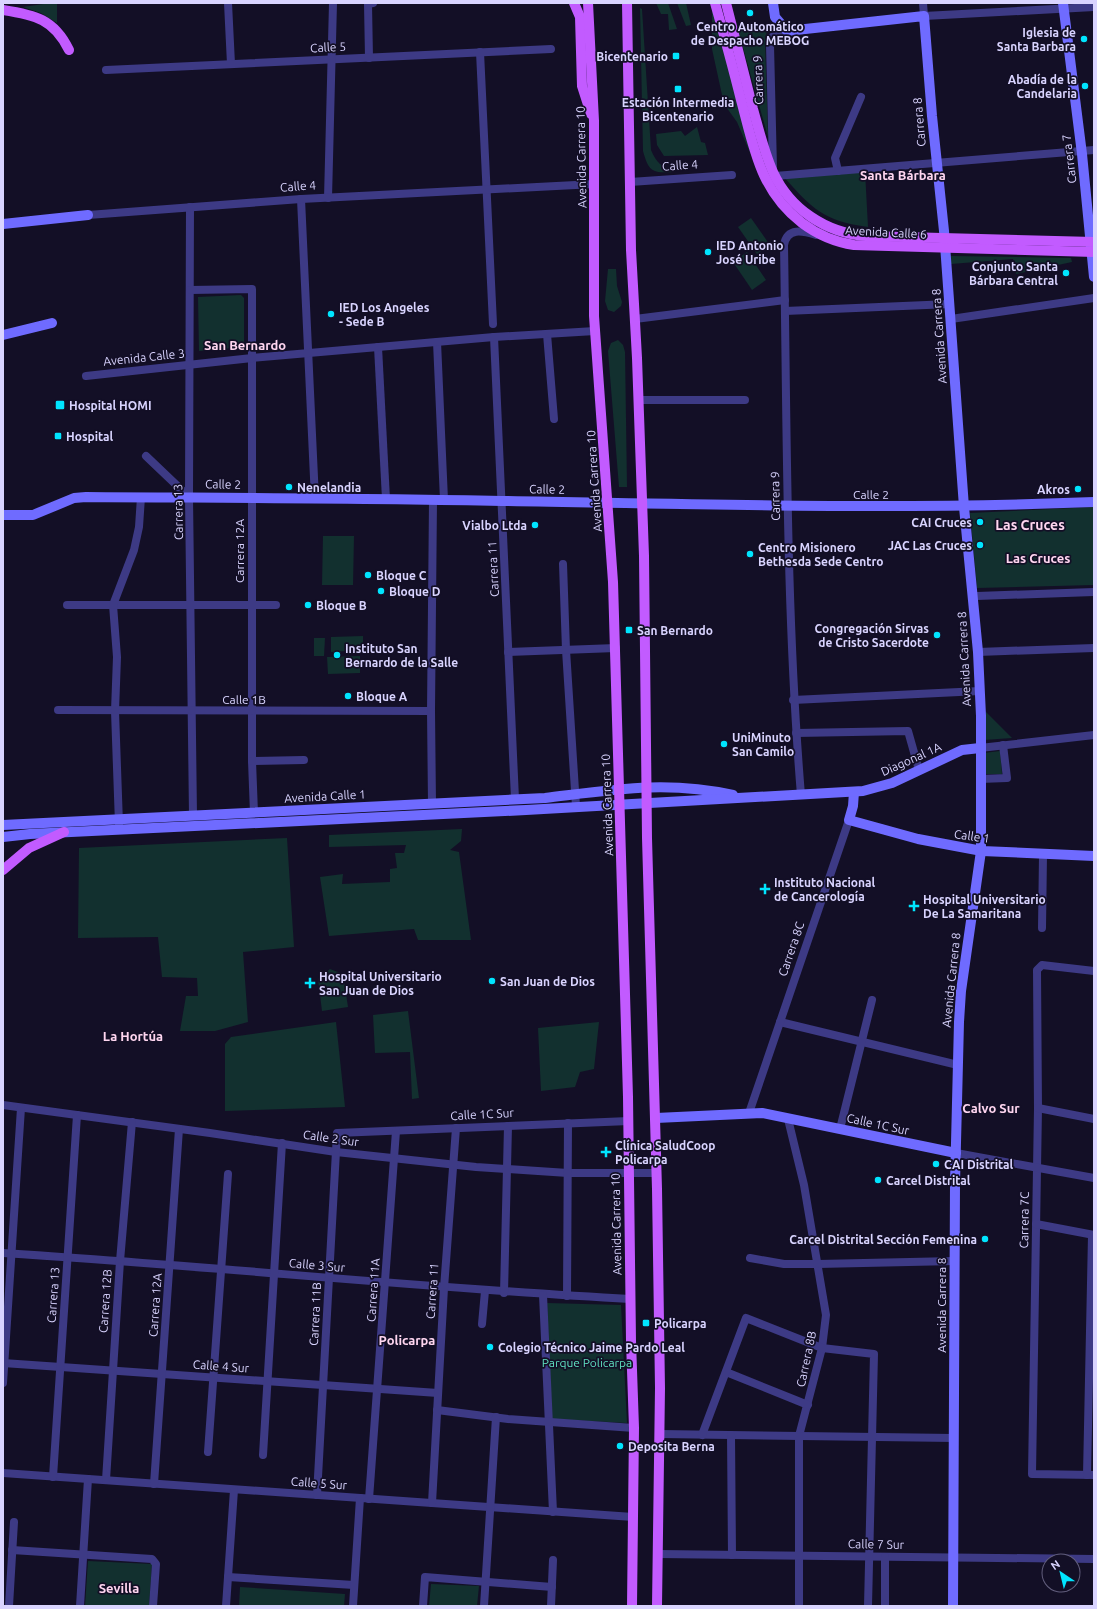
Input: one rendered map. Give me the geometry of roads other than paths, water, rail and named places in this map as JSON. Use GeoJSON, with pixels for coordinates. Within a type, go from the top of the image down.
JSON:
{"type":"FeatureCollection","features":[{"type":"Feature","properties":{"kind":"main road"},"geometry":{"type":"LineString","coordinates":[[574,3],[580,17],[582,86],[594,121]]}},
{"type":"Feature","properties":{"kind":"main road","name":"Avenida Carrera 10"},"geometry":{"type":"LineString","coordinates":[[588,3],[594,121],[595,330],[608,503],[616,648],[629,1121],[630,1299],[634,1428],[632,1606]]}},
{"type":"Feature","properties":{"kind":"main road"},"geometry":{"type":"LineString","coordinates":[[626,3],[631,250],[639,400],[642,504],[647,802],[656,1118],[660,1349],[657,1606]]}},
{"type":"Feature","properties":{"kind":"main road","name":"Avenida Calle 6"},"geometry":{"type":"LineString","coordinates":[[715,3],[755,154],[761,171],[772,193],[800,222],[824,237],[837,242],[854,245],[1092,242]]}},
{"type":"Feature","properties":{"kind":"main road","name":"Avenida Calle 6"},"geometry":{"type":"LineString","coordinates":[[726,3],[762,142],[774,174],[784,191],[801,210],[832,229],[861,236],[945,243],[1093,252]]}},
{"type":"Feature","properties":{"kind":"main road"},"geometry":{"type":"LineString","coordinates":[[3,10],[17,12],[44,20],[61,36],[69,50]]}},
{"type":"Feature","properties":{"kind":"main road"},"geometry":{"type":"LineString","coordinates":[[3,870],[29,848],[64,832]]}},
{"type":"Feature","properties":{"kind":"street"},"geometry":{"type":"LineString","coordinates":[[228,3],[231,64]]}},
{"type":"Feature","properties":{"kind":"street"},"geometry":{"type":"LineString","coordinates":[[328,198],[333,3]]}},
{"type":"Feature","properties":{"kind":"street"},"geometry":{"type":"LineString","coordinates":[[369,58],[368,4],[373,3]]}},
{"type":"Feature","properties":{"kind":"street"},"geometry":{"type":"LineString","coordinates":[[773,3],[775,17],[787,31],[924,16],[1064,6],[1094,7]]}},
{"type":"Feature","properties":{"kind":"street","name":"Carrera 8"},"geometry":{"type":"LineString","coordinates":[[923,3],[936,163],[945,243]]}},
{"type":"Feature","properties":{"kind":"street","name":"Carrera 7"},"geometry":{"type":"LineString","coordinates":[[1064,6],[1082,151],[1093,252],[1094,277]]}},
{"type":"Feature","properties":{"kind":"street"},"geometry":{"type":"LineString","coordinates":[[3,17],[17,12]]}},
{"type":"Feature","properties":{"kind":"street","name":"Carrera 9"},"geometry":{"type":"LineString","coordinates":[[774,174],[770,45],[772,37],[787,31]]}},
{"type":"Feature","properties":{"kind":"street","name":"Calle 5"},"geometry":{"type":"LineString","coordinates":[[106,70],[552,49]]}},
{"type":"Feature","properties":{"kind":"street"},"geometry":{"type":"LineString","coordinates":[[480,52],[493,324]]}},
{"type":"Feature","properties":{"kind":"street"},"geometry":{"type":"LineString","coordinates":[[838,171],[835,158],[861,97]]}},
{"type":"Feature","properties":{"kind":"street"},"geometry":{"type":"LineString","coordinates":[[774,174],[838,171],[1094,150]]}},
{"type":"Feature","properties":{"kind":"street","name":"Calle 4"},"geometry":{"type":"LineString","coordinates":[[630,182],[732,175]]}},
{"type":"Feature","properties":{"kind":"street","name":"Calle 4"},"geometry":{"type":"LineString","coordinates":[[3,224],[88,215],[301,199],[595,184]]}},
{"type":"Feature","properties":{"kind":"street"},"geometry":{"type":"LineString","coordinates":[[301,199],[315,498]]}},
{"type":"Feature","properties":{"kind":"street","name":"Carrera 13"},"geometry":{"type":"LineString","coordinates":[[190,207],[189,497],[193,821]]}},
{"type":"Feature","properties":{"kind":"street","name":"Carrera 9"},"geometry":{"type":"LineString","coordinates":[[801,795],[794,700],[788,507],[784,245],[786,238],[798,231],[824,237]]}},
{"type":"Feature","properties":{"kind":"street","name":"Avenida Carrera 8"},"geometry":{"type":"LineString","coordinates":[[945,243],[964,507],[974,596],[978,652],[980,691],[981,851],[961,991],[958,1065],[954,1261],[953,1606]]}},
{"type":"Feature","properties":{"kind":"street","name":"Carrera 12A"},"geometry":{"type":"LineString","coordinates":[[190,290],[252,289],[252,761],[254,813]]}},
{"type":"Feature","properties":{"kind":"street"},"geometry":{"type":"LineString","coordinates":[[951,319],[1094,298]]}},
{"type":"Feature","properties":{"kind":"street"},"geometry":{"type":"LineString","coordinates":[[635,319],[785,300]]}},
{"type":"Feature","properties":{"kind":"street"},"geometry":{"type":"LineString","coordinates":[[785,311],[950,304]]}},
{"type":"Feature","properties":{"kind":"street"},"geometry":{"type":"LineString","coordinates":[[3,335],[52,323]]}},
{"type":"Feature","properties":{"kind":"street","name":"Avenida Calle 3"},"geometry":{"type":"LineString","coordinates":[[86,376],[190,366],[252,358],[494,337],[595,330]]}},
{"type":"Feature","properties":{"kind":"street"},"geometry":{"type":"LineString","coordinates":[[547,334],[554,419]]}},
{"type":"Feature","properties":{"kind":"street","name":"Carrera 11"},"geometry":{"type":"LineString","coordinates":[[494,337],[515,800]]}},
{"type":"Feature","properties":{"kind":"street"},"geometry":{"type":"LineString","coordinates":[[437,342],[444,500]]}},
{"type":"Feature","properties":{"kind":"street"},"geometry":{"type":"LineString","coordinates":[[378,347],[386,499]]}},
{"type":"Feature","properties":{"kind":"street"},"geometry":{"type":"LineString","coordinates":[[639,400],[745,400]]}},
{"type":"Feature","properties":{"kind":"street"},"geometry":{"type":"LineString","coordinates":[[146,456],[189,497]]}},
{"type":"Feature","properties":{"kind":"street","name":"Calle 2"},"geometry":{"type":"LineString","coordinates":[[3,515],[38,514],[74,498],[315,498],[788,507],[964,507],[1094,502]]}},
{"type":"Feature","properties":{"kind":"street"},"geometry":{"type":"LineString","coordinates":[[119,825],[116,711],[117,658],[113,605],[134,550],[141,498]]}},
{"type":"Feature","properties":{"kind":"street"},"geometry":{"type":"LineString","coordinates":[[432,804],[431,711],[433,500]]}},
{"type":"Feature","properties":{"kind":"street"},"geometry":{"type":"LineString","coordinates":[[563,564],[566,650],[576,806]]}},
{"type":"Feature","properties":{"kind":"street"},"geometry":{"type":"LineString","coordinates":[[974,596],[1094,592]]}},
{"type":"Feature","properties":{"kind":"street"},"geometry":{"type":"LineString","coordinates":[[67,605],[276,605]]}},
{"type":"Feature","properties":{"kind":"street"},"geometry":{"type":"LineString","coordinates":[[508,652],[616,648]]}},
{"type":"Feature","properties":{"kind":"street"},"geometry":{"type":"LineString","coordinates":[[978,652],[1094,648]]}},
{"type":"Feature","properties":{"kind":"street"},"geometry":{"type":"LineString","coordinates":[[794,700],[980,691]]}},
{"type":"Feature","properties":{"kind":"street","name":"Calle 1B"},"geometry":{"type":"LineString","coordinates":[[58,710],[431,711]]}},
{"type":"Feature","properties":{"kind":"street"},"geometry":{"type":"LineString","coordinates":[[796,732],[908,731],[920,770]]}},
{"type":"Feature","properties":{"kind":"street"},"geometry":{"type":"LineString","coordinates":[[980,748],[1094,735]]}},
{"type":"Feature","properties":{"kind":"street"},"geometry":{"type":"LineString","coordinates":[[980,779],[1007,778],[1003,745]]}},
{"type":"Feature","properties":{"kind":"street","name":"Diagonal 1A"},"geometry":{"type":"LineString","coordinates":[[854,792],[881,786],[920,770],[962,750],[980,748]]}},
{"type":"Feature","properties":{"kind":"street"},"geometry":{"type":"LineString","coordinates":[[252,761],[304,760]]}},
{"type":"Feature","properties":{"kind":"street"},"geometry":{"type":"LineString","coordinates":[[647,787],[700,788],[746,797]]}},
{"type":"Feature","properties":{"kind":"street","name":"Avenida Calle 1"},"geometry":{"type":"LineString","coordinates":[[193,821],[254,813],[515,800],[619,788],[647,787]]}},
{"type":"Feature","properties":{"kind":"street"},"geometry":{"type":"LineString","coordinates":[[647,802],[854,792]]}},
{"type":"Feature","properties":{"kind":"street","name":"Carrera 8C"},"geometry":{"type":"LineString","coordinates":[[749,1113],[849,820],[853,806],[854,792]]}},
{"type":"Feature","properties":{"kind":"street","name":"Avenida Calle 1"},"geometry":{"type":"LineString","coordinates":[[3,825],[119,825],[647,802]]}},
{"type":"Feature","properties":{"kind":"street","name":"Calle 1"},"geometry":{"type":"LineString","coordinates":[[849,820],[918,839],[981,851],[1044,855],[1094,856]]}},
{"type":"Feature","properties":{"kind":"street","name":"Avenida Calle 1"},"geometry":{"type":"LineString","coordinates":[[3,837],[64,832],[119,825]]}},
{"type":"Feature","properties":{"kind":"street"},"geometry":{"type":"LineString","coordinates":[[1042,928],[1044,855]]}},
{"type":"Feature","properties":{"kind":"street","name":"Carrera 7C"},"geometry":{"type":"LineString","coordinates":[[1090,1475],[1032,1474],[1038,1108],[1037,970],[1042,965],[1094,971]]}},
{"type":"Feature","properties":{"kind":"street"},"geometry":{"type":"LineString","coordinates":[[840,1129],[872,1000]]}},
{"type":"Feature","properties":{"kind":"street"},"geometry":{"type":"LineString","coordinates":[[780,1022],[958,1065]]}},
{"type":"Feature","properties":{"kind":"street","name":"Calle 2 Sur"},"geometry":{"type":"LineString","coordinates":[[3,1106],[179,1128],[336,1152],[453,1165],[568,1173],[657,1173]]}},
{"type":"Feature","properties":{"kind":"street"},"geometry":{"type":"LineString","coordinates":[[3,1383],[7,1253],[21,1108]]}},
{"type":"Feature","properties":{"kind":"street"},"geometry":{"type":"LineString","coordinates":[[1038,1108],[1094,1119]]}},
{"type":"Feature","properties":{"kind":"street","name":"Calle 1C Sur"},"geometry":{"type":"LineString","coordinates":[[656,1118],[762,1113],[1094,1178]]}},
{"type":"Feature","properties":{"kind":"street","name":"Carrera 13"},"geometry":{"type":"LineString","coordinates":[[52,1477],[77,1115]]}},
{"type":"Feature","properties":{"kind":"street","name":"Carrera 8B"},"geometry":{"type":"LineString","coordinates":[[788,1119],[804,1185],[826,1315],[822,1348],[799,1436],[798,1606]]}},
{"type":"Feature","properties":{"kind":"street","name":"Calle 1C Sur"},"geometry":{"type":"LineString","coordinates":[[337,1133],[629,1121]]}},
{"type":"Feature","properties":{"kind":"street","name":"Carrera 12B"},"geometry":{"type":"LineString","coordinates":[[106,1480],[120,1261],[132,1122]]}},
{"type":"Feature","properties":{"kind":"street"},"geometry":{"type":"LineString","coordinates":[[567,1296],[568,1123]]}},
{"type":"Feature","properties":{"kind":"street"},"geometry":{"type":"LineString","coordinates":[[504,1293],[508,1126]]}},
{"type":"Feature","properties":{"kind":"street","name":"Carrera 12A"},"geometry":{"type":"LineString","coordinates":[[154,1484],[179,1128]]}},
{"type":"Feature","properties":{"kind":"street","name":"Carrera 11"},"geometry":{"type":"LineString","coordinates":[[432,1503],[444,1288],[456,1128]]}},
{"type":"Feature","properties":{"kind":"street","name":"Carrera 11A"},"geometry":{"type":"LineString","coordinates":[[369,1499],[396,1131]]}},
{"type":"Feature","properties":{"kind":"street","name":"Carrera 11B"},"geometry":{"type":"LineString","coordinates":[[317,1495],[337,1133]]}},
{"type":"Feature","properties":{"kind":"street"},"geometry":{"type":"LineString","coordinates":[[263,1455],[282,1143]]}},
{"type":"Feature","properties":{"kind":"street"},"geometry":{"type":"LineString","coordinates":[[208,1452],[228,1174]]}},
{"type":"Feature","properties":{"kind":"street"},"geometry":{"type":"LineString","coordinates":[[1036,1224],[1093,1235],[1090,1475]]}},
{"type":"Feature","properties":{"kind":"street","name":"Calle 3 Sur"},"geometry":{"type":"LineString","coordinates":[[7,1253],[221,1268],[504,1293],[630,1299]]}},
{"type":"Feature","properties":{"kind":"street"},"geometry":{"type":"LineString","coordinates":[[750,1258],[784,1264],[954,1261]]}},
{"type":"Feature","properties":{"kind":"street"},"geometry":{"type":"LineString","coordinates":[[482,1324],[485,1291]]}},
{"type":"Feature","properties":{"kind":"street"},"geometry":{"type":"LineString","coordinates":[[543,1294],[553,1512]]}},
{"type":"Feature","properties":{"kind":"street"},"geometry":{"type":"LineString","coordinates":[[702,1435],[746,1318],[822,1348],[874,1354],[868,1606]]}},
{"type":"Feature","properties":{"kind":"street","name":"Calle 4 Sur"},"geometry":{"type":"LineString","coordinates":[[4,1363],[438,1394]]}},
{"type":"Feature","properties":{"kind":"street"},"geometry":{"type":"LineString","coordinates":[[726,1372],[808,1406]]}},
{"type":"Feature","properties":{"kind":"street"},"geometry":{"type":"LineString","coordinates":[[437,1410],[496,1418],[634,1428]]}},
{"type":"Feature","properties":{"kind":"street"},"geometry":{"type":"LineString","coordinates":[[484,1606],[496,1418]]}},
{"type":"Feature","properties":{"kind":"street"},"geometry":{"type":"LineString","coordinates":[[660,1434],[954,1438]]}},
{"type":"Feature","properties":{"kind":"street"},"geometry":{"type":"LineString","coordinates":[[731,1435],[732,1555]]}},
{"type":"Feature","properties":{"kind":"street","name":"Calle 5 Sur"},"geometry":{"type":"LineString","coordinates":[[3,1473],[633,1517]]}},
{"type":"Feature","properties":{"kind":"street"},"geometry":{"type":"LineString","coordinates":[[80,1606],[88,1479]]}},
{"type":"Feature","properties":{"kind":"street"},"geometry":{"type":"LineString","coordinates":[[226,1606],[234,1490]]}},
{"type":"Feature","properties":{"kind":"street"},"geometry":{"type":"LineString","coordinates":[[353,1606],[360,1498]]}},
{"type":"Feature","properties":{"kind":"street"},"geometry":{"type":"LineString","coordinates":[[9,1606],[14,1522]]}},
{"type":"Feature","properties":{"kind":"street"},"geometry":{"type":"LineString","coordinates":[[12,1550],[152,1559],[156,1564],[153,1606]]}},
{"type":"Feature","properties":{"kind":"street","name":"Calle 7 Sur"},"geometry":{"type":"LineString","coordinates":[[658,1554],[1094,1559]]}},
{"type":"Feature","properties":{"kind":"street"},"geometry":{"type":"LineString","coordinates":[[885,1557],[885,1606]]}},
{"type":"Feature","properties":{"kind":"street"},"geometry":{"type":"LineString","coordinates":[[551,1606],[553,1560]]}},
{"type":"Feature","properties":{"kind":"street"},"geometry":{"type":"LineString","coordinates":[[228,1577],[354,1586]]}},
{"type":"Feature","properties":{"kind":"street"},"geometry":{"type":"LineString","coordinates":[[423,1606],[425,1577],[552,1587]]}},
{"type":"Feature","properties":{"kind":"place","name":"Centro Automático de Despacho MEBOG"},"geometry":{"type":"Point","coordinates":[750,13]}},
{"type":"Feature","properties":{"kind":"place","name":"Iglesia de Santa Barbara"},"geometry":{"type":"Point","coordinates":[1084,39]}},
{"type":"Feature","properties":{"kind":"place","name":"Bicentenario"},"geometry":{"type":"Point","coordinates":[676,56]}},
{"type":"Feature","properties":{"kind":"place","name":"Abadía de la Candelaria"},"geometry":{"type":"Point","coordinates":[1085,86]}},
{"type":"Feature","properties":{"kind":"place","name":"Estación Intermedia Bicentenario"},"geometry":{"type":"Point","coordinates":[678,89]}},
{"type":"Feature","properties":{"kind":"place","name":"IED Antonio José Uribe"},"geometry":{"type":"Point","coordinates":[708,252]}},
{"type":"Feature","properties":{"kind":"place","name":"Conjunto Santa Bárbara Central"},"geometry":{"type":"Point","coordinates":[1066,273]}},
{"type":"Feature","properties":{"kind":"place","name":"IED Los Angeles - Sede B"},"geometry":{"type":"Point","coordinates":[331,314]}},
{"type":"Feature","properties":{"kind":"place","name":"Hospital HOMI"},"geometry":{"type":"Point","coordinates":[60,405]}},
{"type":"Feature","properties":{"kind":"place","name":"Hospital"},"geometry":{"type":"Point","coordinates":[58,436]}},
{"type":"Feature","properties":{"kind":"place","name":"Nenelandia"},"geometry":{"type":"Point","coordinates":[289,487]}},
{"type":"Feature","properties":{"kind":"place","name":"Akros"},"geometry":{"type":"Point","coordinates":[1078,489]}},
{"type":"Feature","properties":{"kind":"place","name":"CAI Cruces"},"geometry":{"type":"Point","coordinates":[980,522]}},
{"type":"Feature","properties":{"kind":"place","name":"Vialbo Ltda"},"geometry":{"type":"Point","coordinates":[535,525]}},
{"type":"Feature","properties":{"kind":"place","name":"JAC Las Cruces"},"geometry":{"type":"Point","coordinates":[980,545]}},
{"type":"Feature","properties":{"kind":"place","name":"Centro Misionero Bethesda Sede Centro"},"geometry":{"type":"Point","coordinates":[750,554]}},
{"type":"Feature","properties":{"kind":"place","name":"Bloque C"},"geometry":{"type":"Point","coordinates":[368,575]}},
{"type":"Feature","properties":{"kind":"place","name":"Bloque D"},"geometry":{"type":"Point","coordinates":[381,591]}},
{"type":"Feature","properties":{"kind":"place","name":"Bloque B"},"geometry":{"type":"Point","coordinates":[308,605]}},
{"type":"Feature","properties":{"kind":"place","name":"San Bernardo"},"geometry":{"type":"Point","coordinates":[629,630]}},
{"type":"Feature","properties":{"kind":"place","name":"Congregación Sirvas de Cristo Sacerdote"},"geometry":{"type":"Point","coordinates":[937,635]}},
{"type":"Feature","properties":{"kind":"place","name":"Instituto San Bernardo de la Salle"},"geometry":{"type":"Point","coordinates":[337,655]}},
{"type":"Feature","properties":{"kind":"place","name":"Bloque A"},"geometry":{"type":"Point","coordinates":[348,696]}},
{"type":"Feature","properties":{"kind":"place","name":"UniMinuto San Camilo"},"geometry":{"type":"Point","coordinates":[724,744]}},
{"type":"Feature","properties":{"kind":"place","name":"Instituto Nacional de Cancerología"},"geometry":{"type":"Point","coordinates":[765,889]}},
{"type":"Feature","properties":{"kind":"place","name":"Hospital Universitario De La Samaritana"},"geometry":{"type":"Point","coordinates":[914,906]}},
{"type":"Feature","properties":{"kind":"place","name":"San Juan de Dios"},"geometry":{"type":"Point","coordinates":[492,981]}},
{"type":"Feature","properties":{"kind":"place","name":"Hospital Universitario San Juan de Dios"},"geometry":{"type":"Point","coordinates":[310,983]}},
{"type":"Feature","properties":{"kind":"place","name":"Clínica SaludCoop Policarpa"},"geometry":{"type":"Point","coordinates":[606,1152]}},
{"type":"Feature","properties":{"kind":"place","name":"CAI Distrital"},"geometry":{"type":"Point","coordinates":[936,1164]}},
{"type":"Feature","properties":{"kind":"place","name":"Carcel Distrital"},"geometry":{"type":"Point","coordinates":[878,1180]}},
{"type":"Feature","properties":{"kind":"place","name":"Carcel Distrital Sección Femenina"},"geometry":{"type":"Point","coordinates":[985,1239]}},
{"type":"Feature","properties":{"kind":"place","name":"Policarpa"},"geometry":{"type":"Point","coordinates":[646,1323]}},
{"type":"Feature","properties":{"kind":"place","name":"Colegio Técnico Jaime Pardo Leal"},"geometry":{"type":"Point","coordinates":[490,1347]}},
{"type":"Feature","properties":{"kind":"place","name":"Deposita Berna"},"geometry":{"type":"Point","coordinates":[620,1446]}},
{"type":"Feature","properties":{"kind":"district","name":"Santa Bárbara"},"geometry":{"type":"Point","coordinates":[903,175]}},
{"type":"Feature","properties":{"kind":"district","name":"San Bernardo"},"geometry":{"type":"Point","coordinates":[245,345]}},
{"type":"Feature","properties":{"kind":"district","name":"Las Cruces"},"geometry":{"type":"Point","coordinates":[1030,525]}},
{"type":"Feature","properties":{"kind":"district","name":"Las Cruces"},"geometry":{"type":"Point","coordinates":[1038,558]}},
{"type":"Feature","properties":{"kind":"district","name":"La Hortúa"},"geometry":{"type":"Point","coordinates":[133,1036]}},
{"type":"Feature","properties":{"kind":"district","name":"Calvo Sur"},"geometry":{"type":"Point","coordinates":[991,1108]}},
{"type":"Feature","properties":{"kind":"district","name":"Policarpa"},"geometry":{"type":"Point","coordinates":[407,1340]}},
{"type":"Feature","properties":{"kind":"district","name":"Sevilla"},"geometry":{"type":"Point","coordinates":[119,1588]}},
{"type":"Feature","properties":{"kind":"park label","name":"Parque Policarpa"},"geometry":{"type":"Point","coordinates":[587,1362]}}]}
